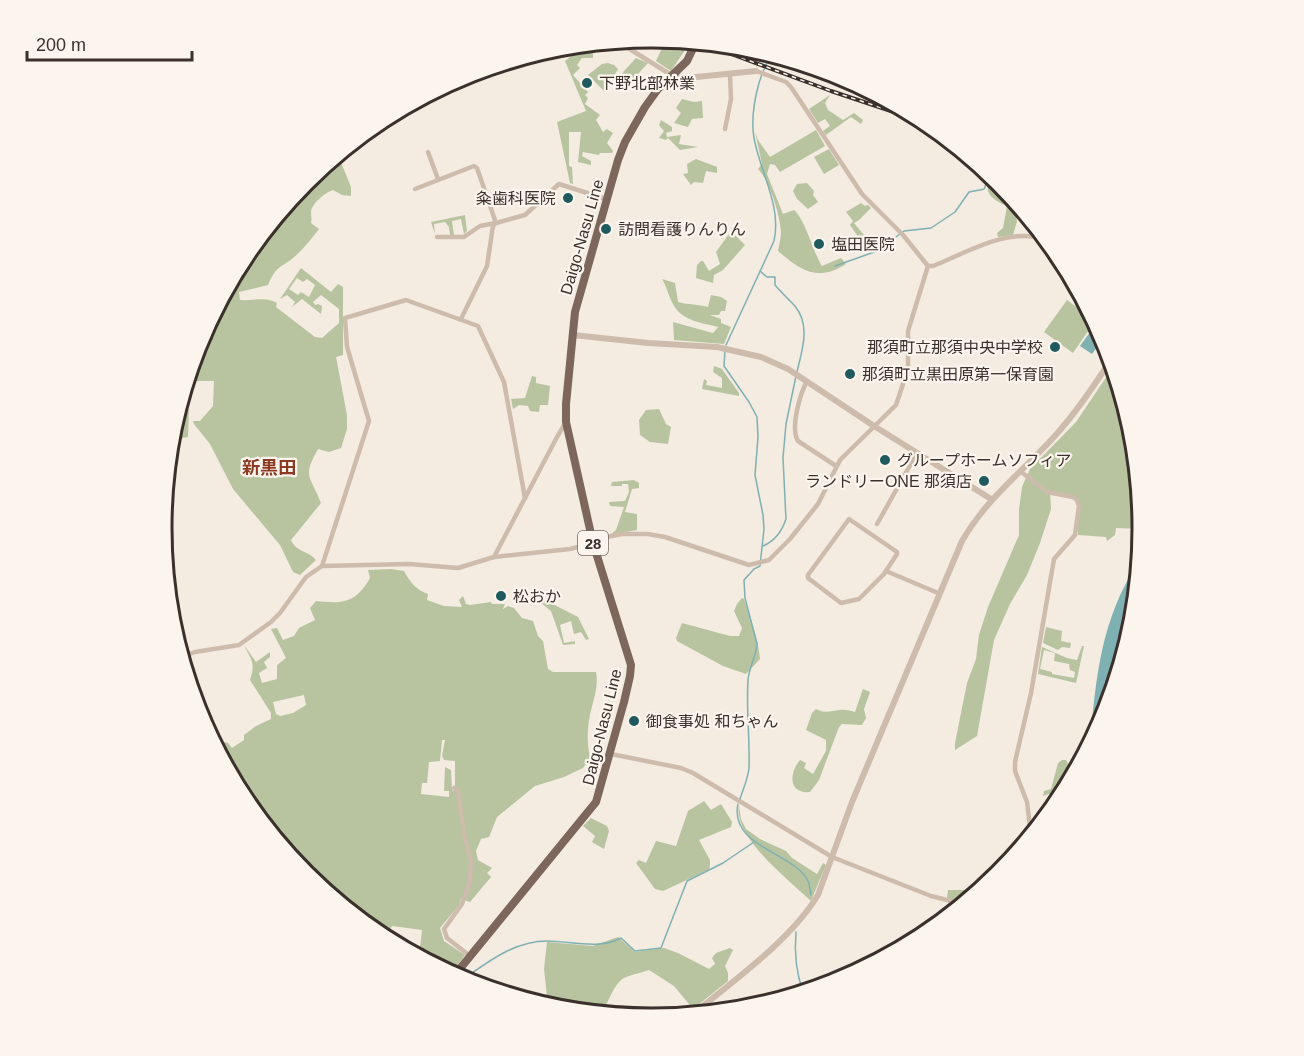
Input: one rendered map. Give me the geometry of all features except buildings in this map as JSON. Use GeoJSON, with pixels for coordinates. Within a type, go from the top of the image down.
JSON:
{"type":"FeatureCollection","features":[{"type":"Feature","properties":{"kind":"main road","name":"Daigo-Nasu Line"},"geometry":{"type":"LineString","coordinates":[[461,968],[592,809],[601,792],[628,688],[631,665],[593,542],[567,422],[566,404],[578,299],[624,145],[651,98],[687,61],[692,50]]}},
{"type":"Feature","properties":{"kind":"street"},"geometry":{"type":"LineString","coordinates":[[629,49],[673,76],[686,78],[757,72],[786,82],[862,194],[890,221],[928,266]]}},
{"type":"Feature","properties":{"kind":"street"},"geometry":{"type":"LineString","coordinates":[[725,129],[731,99],[730,75]]}},
{"type":"Feature","properties":{"kind":"street"},"geometry":{"type":"LineString","coordinates":[[428,152],[438,179]]}},
{"type":"Feature","properties":{"kind":"street"},"geometry":{"type":"LineString","coordinates":[[415,189],[474,166],[477,168],[496,223]]}},
{"type":"Feature","properties":{"kind":"street"},"geometry":{"type":"LineString","coordinates":[[437,237],[464,237],[480,226],[525,214],[559,184],[606,199]]}},
{"type":"Feature","properties":{"kind":"street"},"geometry":{"type":"LineString","coordinates":[[461,319],[487,266],[493,226],[496,223]]}},
{"type":"Feature","properties":{"kind":"street"},"geometry":{"type":"LineString","coordinates":[[928,266],[997,240],[1034,237]]}},
{"type":"Feature","properties":{"kind":"street"},"geometry":{"type":"LineString","coordinates":[[189,654],[239,645],[271,622],[306,577],[322,566],[409,564],[458,568],[494,557],[570,549],[622,534],[648,534],[665,537],[738,563],[749,565],[765,563],[790,539],[824,496],[836,466],[894,408],[906,378],[908,331],[928,266]]}},
{"type":"Feature","properties":{"kind":"street"},"geometry":{"type":"LineString","coordinates":[[322,566],[369,421],[347,347],[345,318],[406,300],[461,319],[480,329],[504,382],[525,498]]}},
{"type":"Feature","properties":{"kind":"street"},"geometry":{"type":"LineString","coordinates":[[573,335],[733,349],[776,363],[991,499]]}},
{"type":"Feature","properties":{"kind":"street"},"geometry":{"type":"LineString","coordinates":[[703,1005],[796,925],[818,895],[852,802],[938,593],[962,541],[974,519],[1075,412],[1105,369]]}},
{"type":"Feature","properties":{"kind":"street"},"geometry":{"type":"LineString","coordinates":[[807,381],[799,403],[795,435],[798,441],[836,466]]}},
{"type":"Feature","properties":{"kind":"street"},"geometry":{"type":"LineString","coordinates":[[494,557],[567,422]]}},
{"type":"Feature","properties":{"kind":"street"},"geometry":{"type":"LineString","coordinates":[[877,524],[917,453]]}},
{"type":"Feature","properties":{"kind":"street"},"geometry":{"type":"LineString","coordinates":[[1020,471],[1047,492],[1073,497],[1079,506],[1075,535],[1054,559],[1033,682],[1015,762],[1015,771],[1027,802],[1030,824]]}},
{"type":"Feature","properties":{"kind":"street"},"geometry":{"type":"LineString","coordinates":[[849,519],[897,552],[886,571],[859,600],[841,603],[807,575],[849,519]]}},
{"type":"Feature","properties":{"kind":"street"},"geometry":{"type":"LineString","coordinates":[[886,571],[938,593]]}},
{"type":"Feature","properties":{"kind":"street"},"geometry":{"type":"LineString","coordinates":[[611,754],[681,768],[693,773],[832,857],[931,896],[953,902]]}},
{"type":"Feature","properties":{"kind":"street"},"geometry":{"type":"LineString","coordinates":[[454,788],[458,791],[471,861],[470,881],[462,904],[446,924],[444,934],[450,942],[470,956]]}},
{"type":"Feature","properties":{"kind":"green space"},"geometry":{"type":"Polygon","coordinates":[[[662,48],[686,49],[671,71],[656,61],[662,48]]]}},
{"type":"Feature","properties":{"kind":"green space"},"geometry":{"type":"Polygon","coordinates":[[[593,52],[593,58],[582,58],[577,65],[580,68],[573,75],[588,92],[585,95],[588,98],[585,104],[600,115],[596,120],[603,132],[607,129],[613,133],[607,143],[612,153],[600,153],[599,155],[583,152],[582,156],[591,161],[591,165],[578,162],[581,132],[569,132],[569,166],[572,167],[573,184],[570,183],[557,122],[586,111],[565,61],[573,55],[593,52]]]}},
{"type":"Feature","properties":{"kind":"green space"},"geometry":{"type":"Polygon","coordinates":[[[636,58],[648,63],[629,84],[618,80],[624,71],[636,58]]]}},
{"type":"Feature","properties":{"kind":"green space"},"geometry":{"type":"Polygon","coordinates":[[[608,63],[618,69],[605,92],[588,75],[602,64],[608,63]]]}},
{"type":"Feature","properties":{"kind":"green space"},"geometry":{"type":"Polygon","coordinates":[[[830,95],[825,103],[828,110],[843,120],[854,113],[863,120],[861,124],[851,117],[826,135],[823,131],[830,126],[825,119],[818,123],[809,109],[830,95]]]}},
{"type":"Feature","properties":{"kind":"green space"},"geometry":{"type":"Polygon","coordinates":[[[682,99],[702,101],[703,118],[692,119],[688,127],[674,123],[681,113],[676,108],[682,99]]]}},
{"type":"Feature","properties":{"kind":"green space"},"geometry":{"type":"Polygon","coordinates":[[[661,120],[672,127],[672,131],[666,133],[667,137],[681,135],[679,144],[698,147],[680,150],[668,138],[666,140],[659,138],[664,131],[659,125],[661,120]]]}},
{"type":"Feature","properties":{"kind":"green space"},"geometry":{"type":"Polygon","coordinates":[[[816,130],[825,146],[780,172],[775,165],[770,164],[767,174],[783,214],[794,210],[798,214],[822,266],[841,258],[846,264],[827,272],[818,273],[802,269],[778,251],[781,232],[779,217],[774,199],[758,169],[762,164],[755,132],[770,157],[816,130]]]}},
{"type":"Feature","properties":{"kind":"green space"},"geometry":{"type":"Polygon","coordinates":[[[829,149],[839,165],[824,174],[814,157],[829,149]]]}},
{"type":"Feature","properties":{"kind":"green space"},"geometry":{"type":"Polygon","coordinates":[[[696,159],[717,167],[717,173],[706,171],[703,183],[694,182],[691,185],[683,174],[688,173],[687,164],[696,159]]]}},
{"type":"Feature","properties":{"kind":"green space"},"geometry":{"type":"Polygon","coordinates":[[[341,163],[351,187],[351,196],[342,195],[333,190],[320,198],[311,212],[311,223],[319,229],[307,244],[276,271],[268,285],[239,292],[240,300],[264,299],[277,303],[276,307],[315,337],[322,338],[339,323],[339,309],[321,295],[313,302],[315,305],[322,306],[321,314],[302,299],[292,307],[295,302],[287,295],[280,299],[301,268],[331,292],[338,284],[343,287],[343,355],[336,357],[347,415],[347,429],[341,448],[329,452],[318,449],[310,466],[309,476],[321,503],[291,540],[296,547],[316,560],[300,575],[293,572],[280,545],[233,489],[210,444],[194,424],[193,421],[200,421],[213,406],[214,381],[195,381],[209,344],[236,288],[271,236],[291,212],[341,163]],[[297,278],[289,289],[298,295],[301,292],[309,297],[315,285],[307,279],[303,282],[297,278]]]}},
{"type":"Feature","properties":{"kind":"green space"},"geometry":{"type":"Polygon","coordinates":[[[807,183],[814,191],[813,195],[818,202],[808,209],[797,199],[793,191],[797,184],[807,183]]]}},
{"type":"Feature","properties":{"kind":"green space"},"geometry":{"type":"Polygon","coordinates":[[[987,186],[991,189],[1013,212],[1016,215],[1017,221],[1013,235],[998,237],[997,233],[1003,228],[1007,206],[990,195],[987,186]]]}},
{"type":"Feature","properties":{"kind":"green space"},"geometry":{"type":"Polygon","coordinates":[[[861,203],[871,208],[854,223],[864,235],[859,238],[850,225],[853,221],[846,212],[861,203]]]}},
{"type":"Feature","properties":{"kind":"green space"},"geometry":{"type":"Polygon","coordinates":[[[465,215],[467,231],[464,234],[461,219],[452,221],[454,235],[450,235],[449,227],[445,222],[434,224],[435,234],[431,222],[465,215]]]}},
{"type":"Feature","properties":{"kind":"green space"},"geometry":{"type":"Polygon","coordinates":[[[729,234],[736,236],[745,245],[723,270],[714,275],[713,283],[696,278],[697,265],[701,261],[709,271],[720,264],[716,252],[729,234]]]}},
{"type":"Feature","properties":{"kind":"green space"},"geometry":{"type":"Polygon","coordinates":[[[662,279],[675,283],[678,302],[708,307],[711,295],[727,301],[725,311],[721,311],[719,315],[710,315],[721,319],[721,323],[731,327],[724,344],[674,340],[673,322],[713,333],[720,325],[718,327],[700,323],[683,315],[674,306],[662,279]]]}},
{"type":"Feature","properties":{"kind":"green space"},"geometry":{"type":"Polygon","coordinates":[[[1067,300],[1078,308],[1089,330],[1073,353],[1044,332],[1067,300]]]}},
{"type":"Feature","properties":{"kind":"green space"},"geometry":{"type":"Polygon","coordinates":[[[714,366],[722,369],[739,396],[702,389],[704,379],[707,381],[706,385],[722,388],[722,378],[713,372],[714,366]]]}},
{"type":"Feature","properties":{"kind":"green space"},"geometry":{"type":"Polygon","coordinates":[[[1107,375],[1123,434],[1128,465],[1132,529],[1116,528],[1115,535],[1107,541],[1106,537],[1078,535],[1078,499],[1050,491],[1051,509],[1040,543],[1027,575],[1010,604],[994,640],[977,736],[955,750],[967,683],[976,659],[979,635],[988,607],[1019,535],[1022,487],[1030,469],[1076,422],[1107,375]]]}},
{"type":"Feature","properties":{"kind":"green space"},"geometry":{"type":"Polygon","coordinates":[[[532,376],[536,377],[536,383],[550,386],[548,405],[540,405],[539,412],[530,411],[528,406],[519,405],[513,409],[511,399],[525,398],[532,376]]]}},
{"type":"Feature","properties":{"kind":"green space"},"geometry":{"type":"Polygon","coordinates":[[[187,408],[189,409],[188,437],[182,438],[187,408]]]}},
{"type":"Feature","properties":{"kind":"green space"},"geometry":{"type":"Polygon","coordinates":[[[659,409],[666,424],[671,427],[668,444],[650,442],[640,435],[639,420],[646,410],[659,409]]]}},
{"type":"Feature","properties":{"kind":"green space"},"geometry":{"type":"Polygon","coordinates":[[[634,480],[639,483],[639,488],[632,489],[625,512],[637,514],[637,530],[610,535],[616,530],[624,507],[610,506],[609,502],[625,501],[629,492],[628,484],[611,486],[612,482],[634,480]]]}},
{"type":"Feature","properties":{"kind":"green space"},"geometry":{"type":"Polygon","coordinates":[[[368,570],[404,571],[414,585],[428,594],[427,600],[444,606],[462,607],[459,600],[463,596],[466,604],[470,605],[491,602],[492,604],[505,604],[503,609],[508,606],[514,608],[522,618],[533,621],[538,636],[543,641],[548,669],[553,672],[596,672],[596,688],[588,731],[590,758],[583,768],[535,786],[497,817],[489,837],[481,839],[476,851],[478,860],[492,868],[487,873],[491,877],[470,902],[461,899],[459,905],[440,928],[444,941],[465,955],[457,966],[420,948],[422,930],[392,926],[390,930],[336,889],[291,844],[271,820],[236,768],[223,743],[228,743],[232,748],[244,740],[244,735],[256,726],[271,719],[271,713],[250,680],[253,665],[244,645],[256,662],[270,652],[270,657],[264,662],[267,668],[259,673],[262,683],[277,679],[277,665],[286,658],[271,629],[277,628],[283,640],[294,636],[299,628],[315,620],[310,608],[316,601],[348,600],[359,593],[370,578],[368,570]],[[304,695],[273,702],[276,714],[280,716],[293,713],[306,705],[304,695]],[[442,740],[440,761],[429,762],[427,783],[422,783],[421,794],[449,797],[449,791],[444,791],[445,767],[451,770],[452,790],[455,791],[455,761],[444,760],[442,756],[445,740],[442,740]]]}},
{"type":"Feature","properties":{"kind":"green space"},"geometry":{"type":"Polygon","coordinates":[[[527,591],[578,617],[589,639],[586,640],[581,632],[574,634],[571,621],[560,625],[564,643],[575,641],[575,644],[563,645],[551,611],[534,597],[525,598],[527,591]]]}},
{"type":"Feature","properties":{"kind":"green space"},"geometry":{"type":"Polygon","coordinates":[[[742,598],[754,629],[760,659],[746,674],[723,666],[677,641],[682,623],[730,636],[739,636],[742,628],[734,611],[742,598]]]}},
{"type":"Feature","properties":{"kind":"green space"},"geometry":{"type":"Polygon","coordinates":[[[1046,627],[1062,631],[1061,641],[1071,643],[1070,648],[1062,647],[1058,650],[1043,643],[1046,627]]]}},
{"type":"Feature","properties":{"kind":"green space"},"geometry":{"type":"Polygon","coordinates":[[[1084,646],[1076,683],[1038,674],[1042,647],[1077,660],[1084,646]],[[1044,650],[1040,669],[1074,678],[1075,672],[1070,670],[1069,664],[1054,661],[1055,653],[1044,650]]]}},
{"type":"Feature","properties":{"kind":"green space"},"geometry":{"type":"Polygon","coordinates":[[[863,689],[870,692],[864,709],[866,718],[862,725],[842,724],[839,727],[819,780],[810,792],[798,790],[793,782],[796,765],[800,760],[806,763],[804,768],[813,774],[826,751],[826,740],[806,730],[812,713],[816,709],[825,712],[844,710],[855,712],[863,689]]]}},
{"type":"Feature","properties":{"kind":"green space"},"geometry":{"type":"Polygon","coordinates":[[[1066,760],[1068,767],[1051,795],[1043,796],[1044,791],[1051,789],[1058,763],[1066,760]]]}},
{"type":"Feature","properties":{"kind":"green space"},"geometry":{"type":"Polygon","coordinates":[[[704,801],[711,810],[721,804],[732,822],[731,827],[699,840],[710,860],[710,867],[663,891],[655,889],[636,863],[639,860],[646,863],[656,841],[676,846],[688,811],[704,801]]]}},
{"type":"Feature","properties":{"kind":"green space"},"geometry":{"type":"Polygon","coordinates":[[[739,806],[741,819],[746,829],[760,839],[786,851],[792,858],[817,874],[823,863],[826,865],[811,901],[765,858],[754,844],[745,831],[740,818],[739,806]]]}},
{"type":"Feature","properties":{"kind":"green space"},"geometry":{"type":"Polygon","coordinates":[[[591,818],[607,826],[609,831],[604,849],[592,842],[595,836],[583,826],[591,818]]]}},
{"type":"Feature","properties":{"kind":"green space"},"geometry":{"type":"Polygon","coordinates":[[[948,890],[967,890],[955,900],[947,898],[948,890]]]}},
{"type":"Feature","properties":{"kind":"green space"},"geometry":{"type":"Polygon","coordinates":[[[618,937],[635,952],[664,948],[709,969],[715,964],[712,958],[716,953],[730,948],[733,950],[725,966],[728,981],[697,1006],[691,1006],[674,986],[649,970],[621,980],[606,1006],[547,996],[544,969],[547,942],[593,946],[618,937]]]}},
{"type":"Feature","properties":{"kind":"water"},"geometry":{"type":"Polygon","coordinates":[[[1090,333],[1097,348],[1092,354],[1080,346],[1090,333]]]}},
{"type":"Feature","properties":{"kind":"water"},"geometry":{"type":"Polygon","coordinates":[[[1129,577],[1116,652],[1093,717],[1102,649],[1116,604],[1129,577]]]}},
{"type":"Feature","properties":{"kind":"waterway"},"geometry":{"type":"LineString","coordinates":[[726,345],[774,241],[776,228],[773,202],[757,151],[753,124],[754,104],[768,62]]}},
{"type":"Feature","properties":{"kind":"waterway"},"geometry":{"type":"LineString","coordinates":[[835,266],[877,251],[904,231],[931,228],[955,212],[969,192],[984,189],[986,184]]}},
{"type":"Feature","properties":{"kind":"waterway"},"geometry":{"type":"LineString","coordinates":[[760,271],[767,277],[775,277],[775,285],[795,306],[803,322],[803,347],[797,372]]}},
{"type":"Feature","properties":{"kind":"waterway"},"geometry":{"type":"LineString","coordinates":[[725,350],[724,366],[757,417],[755,475],[764,529],[760,566],[744,580],[745,598],[757,644],[748,680],[749,768],[740,799]]}},
{"type":"Feature","properties":{"kind":"waterway"},"geometry":{"type":"LineString","coordinates":[[763,546],[777,535],[786,519],[783,458],[786,424],[796,376]]}},
{"type":"Feature","properties":{"kind":"waterway"},"geometry":{"type":"LineString","coordinates":[[738,804],[738,819],[743,830],[753,840],[801,871],[808,881],[811,895]]}},
{"type":"Feature","properties":{"kind":"waterway"},"geometry":{"type":"LineString","coordinates":[[472,973],[512,949],[535,942],[603,944],[621,938],[635,951],[661,948],[687,881],[723,863],[754,842]]}},
{"type":"Feature","properties":{"kind":"waterway"},"geometry":{"type":"LineString","coordinates":[[796,932],[796,963],[801,984]]}},
{"type":"Feature","properties":{"kind":"railway"},"geometry":{"type":"LineString","coordinates":[[734,55],[888,110]]}},
{"type":"Feature","properties":{"kind":"place","name":"下野北部林業"},"geometry":{"type":"Point","coordinates":[587,83]}},
{"type":"Feature","properties":{"kind":"place","name":"粂歯科医院"},"geometry":{"type":"Point","coordinates":[568,198]}},
{"type":"Feature","properties":{"kind":"place","name":"訪問看護りんりん"},"geometry":{"type":"Point","coordinates":[606,229]}},
{"type":"Feature","properties":{"kind":"place","name":"塩田医院"},"geometry":{"type":"Point","coordinates":[819,244]}},
{"type":"Feature","properties":{"kind":"place","name":"那須町立那須中央中学校"},"geometry":{"type":"Point","coordinates":[1055,347]}},
{"type":"Feature","properties":{"kind":"place","name":"那須町立黒田原第一保育園"},"geometry":{"type":"Point","coordinates":[850,374]}},
{"type":"Feature","properties":{"kind":"place","name":"グループホームソフィア"},"geometry":{"type":"Point","coordinates":[885,460]}},
{"type":"Feature","properties":{"kind":"place","name":"ランドリーONE 那須店"},"geometry":{"type":"Point","coordinates":[984,481]}},
{"type":"Feature","properties":{"kind":"place","name":"松おか"},"geometry":{"type":"Point","coordinates":[501,596]}},
{"type":"Feature","properties":{"kind":"place","name":"御食事処 和ちゃん"},"geometry":{"type":"Point","coordinates":[634,721]}},
{"type":"Feature","properties":{"kind":"district","name":"新黒田"},"geometry":{"type":"Point","coordinates":[269,468]}}]}
